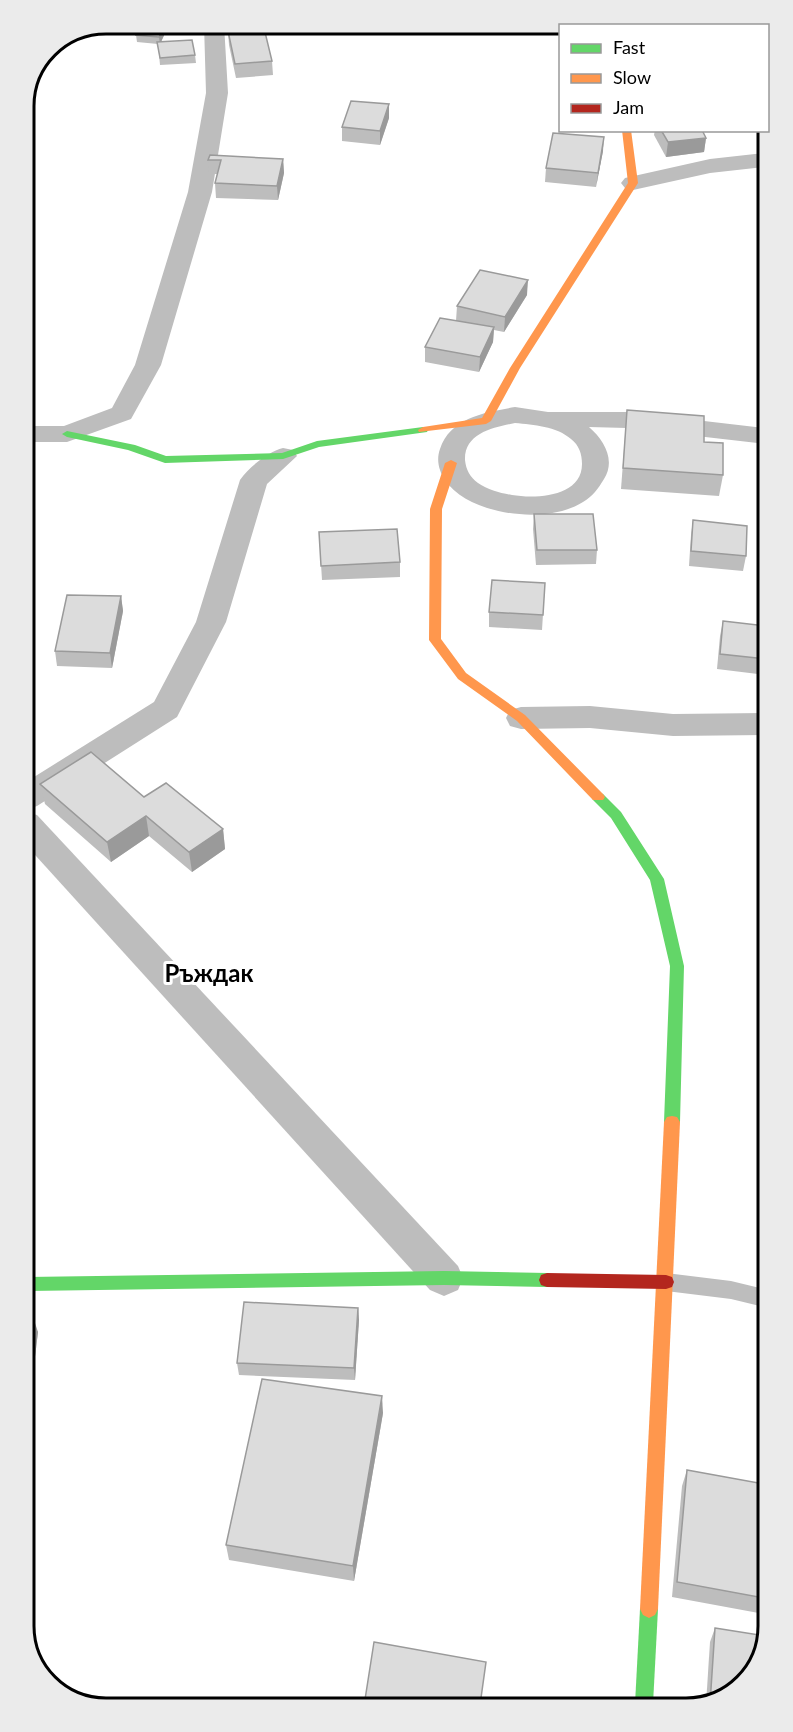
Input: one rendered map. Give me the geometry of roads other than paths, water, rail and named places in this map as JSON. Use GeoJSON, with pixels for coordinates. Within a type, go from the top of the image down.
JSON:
{"type":"FeatureCollection","features":[{"type":"Feature","properties":{"kind":"street"},"geometry":{"type":"LineString","coordinates":[[68,434],[122,413],[148,365],[200,192],[217,93],[214,35]]}},
{"type":"Feature","properties":{"kind":"street"},"geometry":{"type":"LineString","coordinates":[[626,132],[633,183],[515,368],[486,421],[470,428],[458,438],[452,450],[451,463],[436,509],[435,640],[462,676],[521,718],[616,815],[657,879],[677,966],[666,1282],[644,1698]]}},
{"type":"Feature","properties":{"kind":"street"},"geometry":{"type":"LineString","coordinates":[[633,183],[710,166],[758,161]]}},
{"type":"Feature","properties":{"kind":"street"},"geometry":{"type":"LineString","coordinates":[[122,413],[131,447]]}},
{"type":"Feature","properties":{"kind":"street"},"geometry":{"type":"LineString","coordinates":[[35,434],[68,434],[131,447],[165,460],[283,456],[317,444],[515,416],[627,420],[758,435]]}},
{"type":"Feature","properties":{"kind":"street"},"geometry":{"type":"LineString","coordinates":[[451,463],[456,477],[468,489],[485,499],[506,505],[529,507],[551,504],[571,497],[585,487],[594,474],[596,460],[592,447],[581,434],[545,418]]}},
{"type":"Feature","properties":{"kind":"street"},"geometry":{"type":"LineString","coordinates":[[35,793],[166,709],[211,622],[254,480],[283,456]]}},
{"type":"Feature","properties":{"kind":"street"},"geometry":{"type":"LineString","coordinates":[[521,718],[590,717],[673,725],[758,724]]}},
{"type":"Feature","properties":{"kind":"street"},"geometry":{"type":"LineString","coordinates":[[35,833],[444,1278]]}},
{"type":"Feature","properties":{"kind":"street"},"geometry":{"type":"LineString","coordinates":[[34,1284],[444,1278],[666,1282]]}},
{"type":"Feature","properties":{"kind":"lane"},"geometry":{"type":"LineString","coordinates":[[666,1282],[731,1290],[758,1297]]}},
{"type":"Feature","properties":{"kind":"district","name":"Ръждак"},"geometry":{"type":"Point","coordinates":[209,972]}}]}
